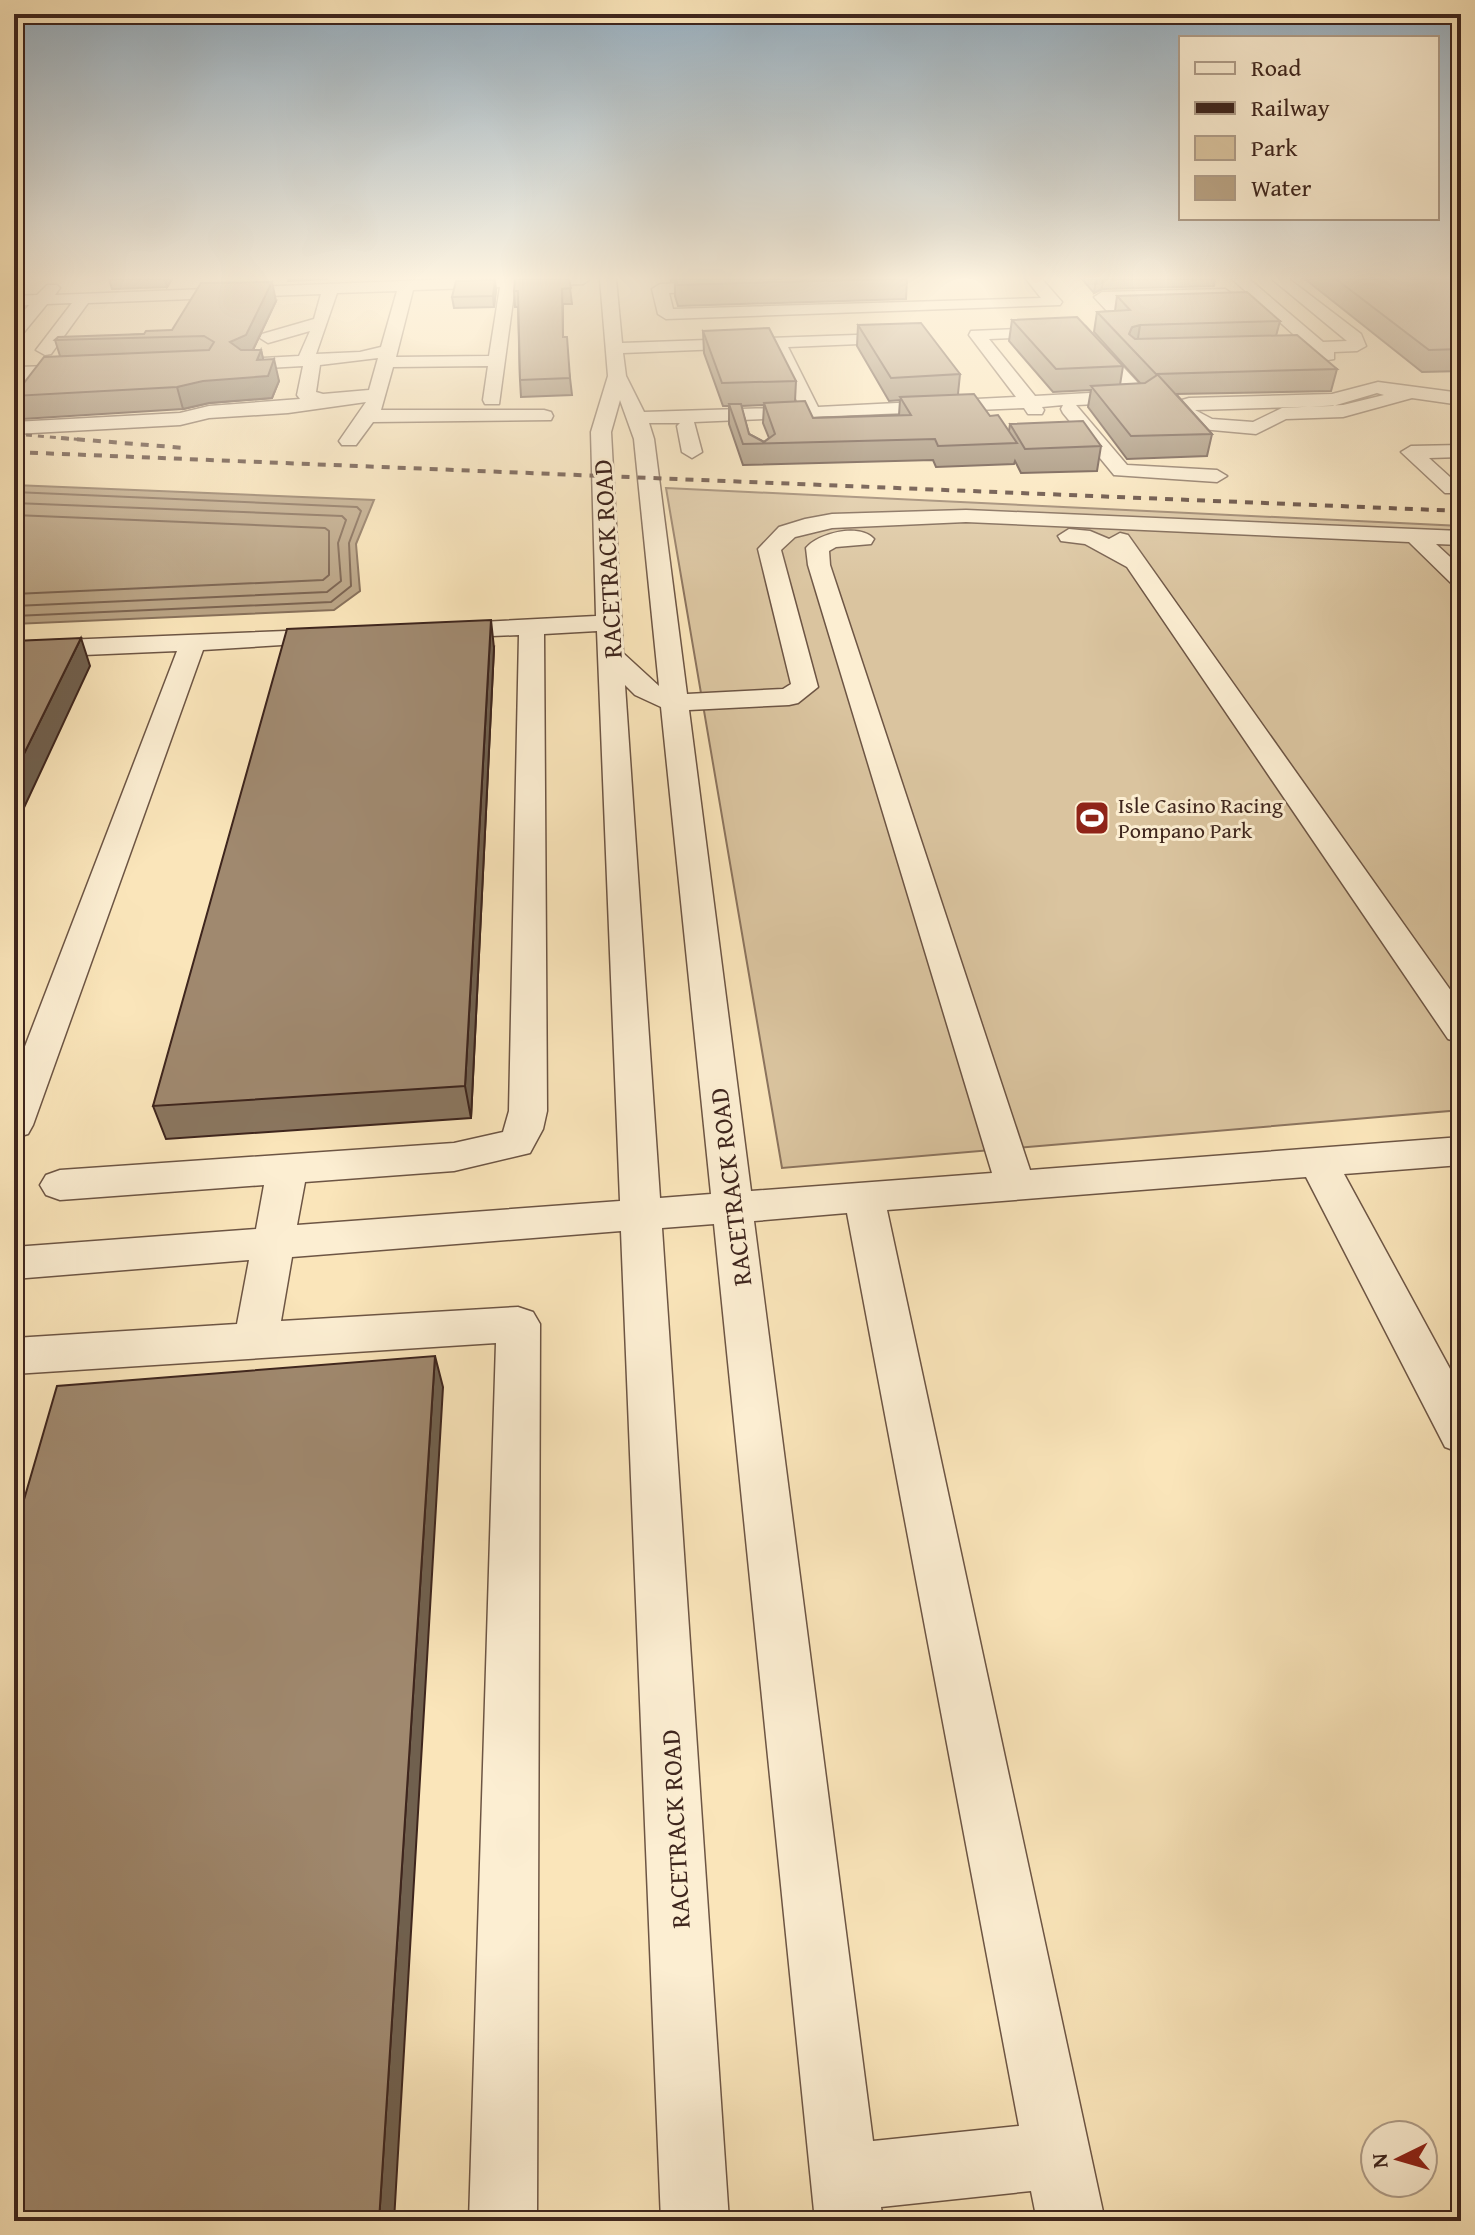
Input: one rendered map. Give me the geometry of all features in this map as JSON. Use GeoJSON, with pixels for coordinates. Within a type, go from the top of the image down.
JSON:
{"type":"FeatureCollection","features":[{"type":"Feature","properties":{"kind":"street"},"geometry":{"type":"LineString","coordinates":[[308,383],[306,395],[322,400],[544,416]]}},
{"type":"Feature","properties":{"kind":"street"},"geometry":{"type":"LineString","coordinates":[[349,441],[373,406],[380,383]]}},
{"type":"Feature","properties":{"kind":"street"},"geometry":{"type":"LineString","coordinates":[[492,400],[494,383]]}},
{"type":"Feature","properties":{"kind":"street","name":"RACETRACK ROAD"},"geometry":{"type":"LineString","coordinates":[[611,383],[601,432],[695,2221]]}},
{"type":"Feature","properties":{"kind":"street","name":"RACETRACK ROAD"},"geometry":{"type":"LineString","coordinates":[[624,383],[640,423],[846,2199]]}},
{"type":"Feature","properties":{"kind":"street"},"geometry":{"type":"LineString","coordinates":[[792,383],[804,416],[802,431],[901,427],[896,417],[948,419],[984,408]]}},
{"type":"Feature","properties":{"kind":"street"},"geometry":{"type":"LineString","coordinates":[[1014,383],[1032,406],[1073,413],[1149,414]]}},
{"type":"Feature","properties":{"kind":"street"},"geometry":{"type":"LineString","coordinates":[[640,423],[1032,406],[1141,396],[1129,383]]}},
{"type":"Feature","properties":{"kind":"street"},"geometry":{"type":"LineString","coordinates":[[1371,383],[1436,404],[1461,399]]}},
{"type":"Feature","properties":{"kind":"street"},"geometry":{"type":"LineString","coordinates":[[1378,387],[1333,400],[1189,404],[1185,411],[1208,425],[1256,428],[1282,414],[1343,411],[1409,394]]}},
{"type":"Feature","properties":{"kind":"street"},"geometry":{"type":"LineString","coordinates":[[14,428],[180,419],[209,412],[288,407],[322,400]]}},
{"type":"Feature","properties":{"kind":"street"},"geometry":{"type":"LineString","coordinates":[[1073,413],[1111,407]]}},
{"type":"Feature","properties":{"kind":"street"},"geometry":{"type":"LineString","coordinates":[[1073,413],[1121,471],[1217,476]]}},
{"type":"Feature","properties":{"kind":"street"},"geometry":{"type":"LineString","coordinates":[[640,423],[753,428],[804,416]]}},
{"type":"Feature","properties":{"kind":"street"},"geometry":{"type":"LineString","coordinates":[[687,426],[692,452]]}},
{"type":"Feature","properties":{"kind":"street"},"geometry":{"type":"LineString","coordinates":[[1452,489],[1411,452],[1461,451]]}},
{"type":"Feature","properties":{"kind":"street"},"geometry":{"type":"LineString","coordinates":[[613,657],[644,689],[674,703],[789,697],[805,687],[769,549],[787,532],[832,521],[966,516],[1461,538]]}},
{"type":"Feature","properties":{"kind":"street"},"geometry":{"type":"LineString","coordinates":[[1108,523],[1461,1031]]}},
{"type":"Feature","properties":{"kind":"street"},"geometry":{"type":"LineString","coordinates":[[1015,1184],[824,580],[817,548],[831,540],[1075,535],[1100,542],[1135,562]]}},
{"type":"Feature","properties":{"kind":"street"},"geometry":{"type":"LineString","coordinates":[[1415,536],[1461,580]]}},
{"type":"Feature","properties":{"kind":"street"},"geometry":{"type":"LineString","coordinates":[[425,632],[611,623]]}},
{"type":"Feature","properties":{"kind":"street"},"geometry":{"type":"LineString","coordinates":[[60,1185],[454,1157],[516,1143],[524,1129],[528,1111],[532,626]]}},
{"type":"Feature","properties":{"kind":"street"},"geometry":{"type":"LineString","coordinates":[[14,650],[363,635]]}},
{"type":"Feature","properties":{"kind":"street"},"geometry":{"type":"LineString","coordinates":[[14,1125],[193,643]]}},
{"type":"Feature","properties":{"kind":"street"},"geometry":{"type":"LineString","coordinates":[[14,1263],[1461,1151]]}},
{"type":"Feature","properties":{"kind":"street"},"geometry":{"type":"LineString","coordinates":[[1318,1162],[1461,1433]]}},
{"type":"Feature","properties":{"kind":"street"},"geometry":{"type":"LineString","coordinates":[[256,1339],[287,1170]]}},
{"type":"Feature","properties":{"kind":"street"},"geometry":{"type":"LineString","coordinates":[[864,1195],[1071,2221]]}},
{"type":"Feature","properties":{"kind":"street"},"geometry":{"type":"LineString","coordinates":[[14,1356],[518,1324],[503,2221]]}},
{"type":"Feature","properties":{"kind":"street"},"geometry":{"type":"LineString","coordinates":[[846,2199],[1058,2155]]}},
{"type":"Feature","properties":{"kind":"green space","name":"Isle Casino Racing Pompano Park"},"geometry":{"type":"Polygon","coordinates":[[[666,488],[1461,526],[1461,1110],[782,1168],[666,488]]]}},
{"type":"Feature","properties":{"kind":"water"},"geometry":{"type":"Polygon","coordinates":[[[14,485],[374,500],[356,544],[360,591],[334,610],[14,624],[14,485]]]}},
{"type":"Feature","properties":{"kind":"building"},"geometry":{"type":"Polygon","coordinates":[[[24,383],[193,383],[177,387],[14,396],[24,383]]]}},
{"type":"Feature","properties":{"kind":"building"},"geometry":{"type":"Polygon","coordinates":[[[1166,383],[1212,434],[1131,436],[1091,386],[1166,383]]]}},
{"type":"Feature","properties":{"kind":"building"},"geometry":{"type":"Polygon","coordinates":[[[974,394],[990,416],[998,415],[1017,443],[938,446],[935,439],[743,444],[729,404],[741,404],[749,434],[764,442],[775,434],[764,403],[805,401],[813,418],[911,415],[900,397],[974,394]]]}},
{"type":"Feature","properties":{"kind":"building"},"geometry":{"type":"Polygon","coordinates":[[[1083,421],[1101,446],[1025,449],[1010,424],[1083,421]]]}},
{"type":"Feature","properties":{"kind":"building"},"geometry":{"type":"Polygon","coordinates":[[[491,620],[465,1086],[153,1106],[287,629],[491,620]]]}},
{"type":"Feature","properties":{"kind":"building"},"geometry":{"type":"Polygon","coordinates":[[[81,638],[14,774],[14,641],[81,638]]]}},
{"type":"Feature","properties":{"kind":"building"},"geometry":{"type":"Polygon","coordinates":[[[435,1356],[379,2221],[14,2221],[14,1534],[57,1386],[435,1356]]]}},
{"type":"Feature","properties":{"kind":"railway"},"geometry":{"type":"LineString","coordinates":[[14,434],[68,439]]}},
{"type":"Feature","properties":{"kind":"railway"},"geometry":{"type":"LineString","coordinates":[[61,438],[68,439]]}},
{"type":"Feature","properties":{"kind":"railway"},"geometry":{"type":"LineString","coordinates":[[68,439],[185,448]]}},
{"type":"Feature","properties":{"kind":"railway"},"geometry":{"type":"LineString","coordinates":[[68,439],[85,440]]}},
{"type":"Feature","properties":{"kind":"railway"},"geometry":{"type":"LineString","coordinates":[[14,452],[1461,511]]}},
{"type":"Feature","properties":{"kind":"place","name":"Isle Casino Racing Pompano Park"},"geometry":{"type":"Point","coordinates":[1092,818]}}]}
